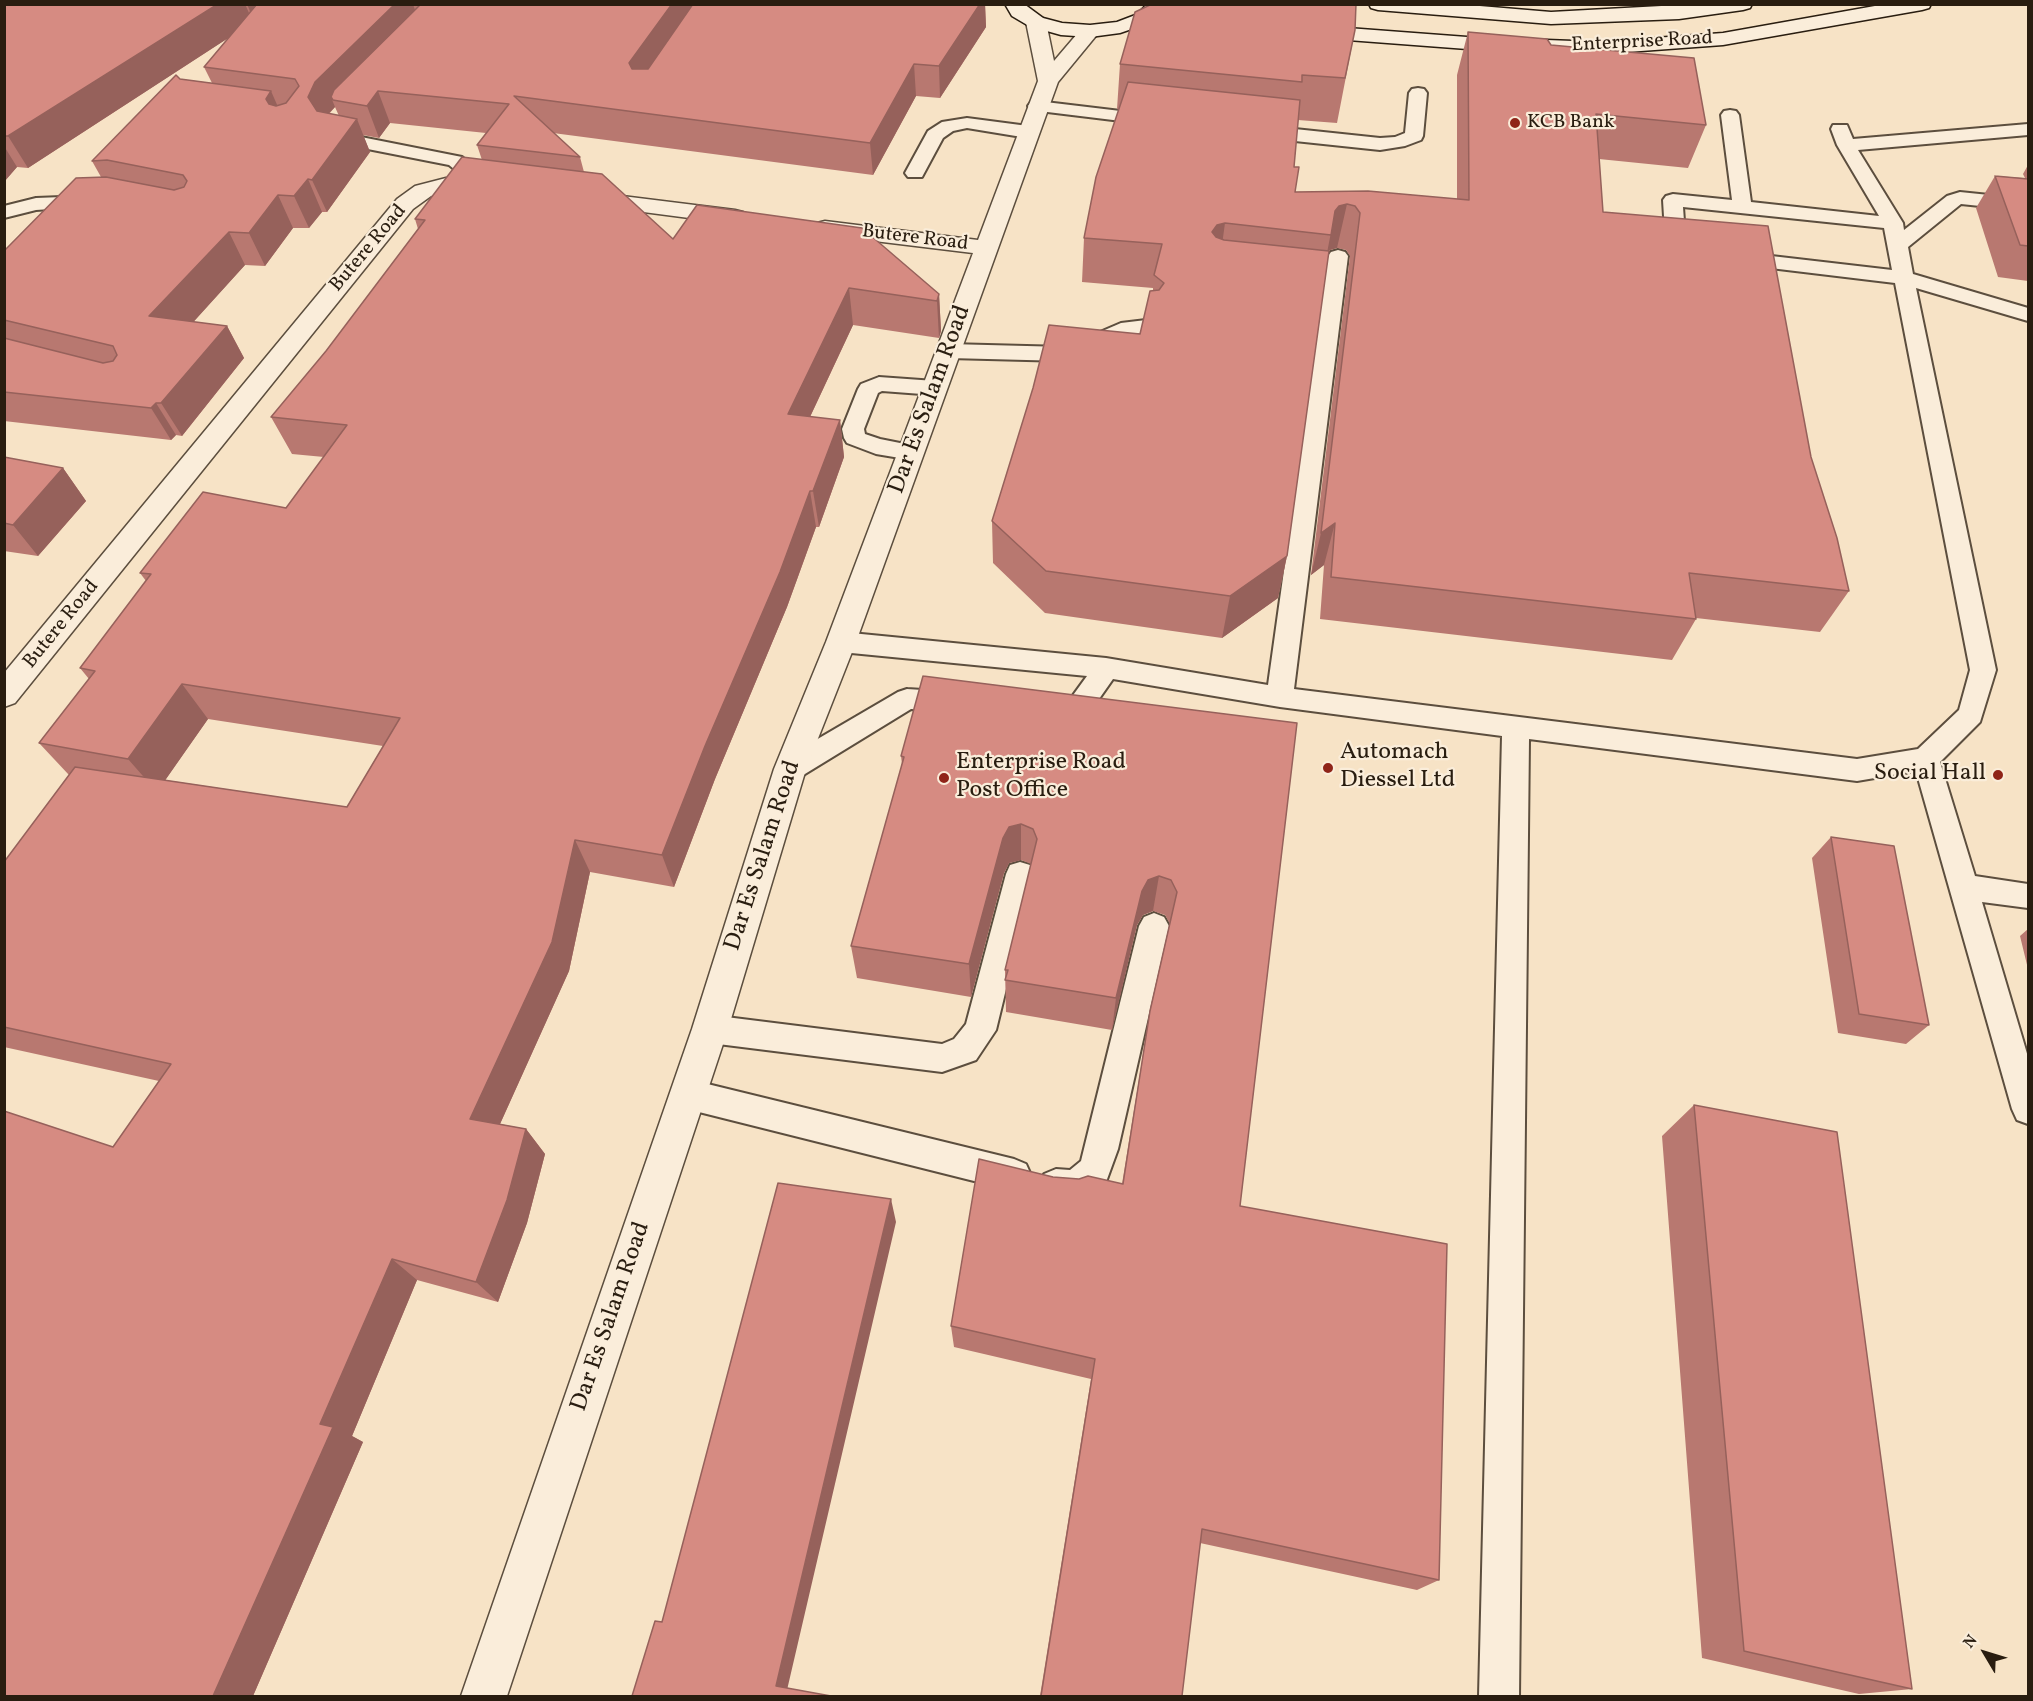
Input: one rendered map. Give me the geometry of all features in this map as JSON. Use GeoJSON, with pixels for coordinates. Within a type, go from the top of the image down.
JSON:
{"type":"FeatureCollection","features":[{"type":"Feature","properties":{"kind":"street"},"geometry":{"type":"LineString","coordinates":[[1014,4],[1019,12],[1036,22],[1060,29],[1090,31],[1120,27],[1157,14]]}},
{"type":"Feature","properties":{"kind":"street","name":"Enterprise Road"},"geometry":{"type":"LineString","coordinates":[[1378,4],[1621,16],[1679,13],[1743,4]]}},
{"type":"Feature","properties":{"kind":"street","name":"Enterprise Road"},"geometry":{"type":"LineString","coordinates":[[1288,29],[1467,43],[1600,48],[1723,39],[1922,4]]}},
{"type":"Feature","properties":{"kind":"street"},"geometry":{"type":"LineString","coordinates":[[1036,22],[1038,106]]}},
{"type":"Feature","properties":{"kind":"street"},"geometry":{"type":"LineString","coordinates":[[1038,106],[1090,31]]}},
{"type":"Feature","properties":{"kind":"street","name":"Dar Es Salam Road"},"geometry":{"type":"LineString","coordinates":[[483,1696],[710,1029],[790,769],[841,642],[1038,106]]}},
{"type":"Feature","properties":{"kind":"street","name":"Butere Road"},"geometry":{"type":"LineString","coordinates":[[4,695],[405,204],[423,191],[446,184],[504,188]]}},
{"type":"Feature","properties":{"kind":"street"},"geometry":{"type":"LineString","coordinates":[[563,195],[763,220]]}},
{"type":"Feature","properties":{"kind":"street","name":"Butere Road"},"geometry":{"type":"LineString","coordinates":[[799,225],[987,248]]}},
{"type":"Feature","properties":{"kind":"lane"},"geometry":{"type":"LineString","coordinates":[[1240,129],[1380,144],[1398,142],[1414,136],[1418,93]]}},
{"type":"Feature","properties":{"kind":"lane"},"geometry":{"type":"LineString","coordinates":[[915,173],[935,135],[948,126],[1038,106],[1170,122]]}},
{"type":"Feature","properties":{"kind":"lane"},"geometry":{"type":"LineString","coordinates":[[344,111],[336,119],[333,129],[339,138],[455,161],[463,166],[469,184]]}},
{"type":"Feature","properties":{"kind":"lane"},"geometry":{"type":"LineString","coordinates":[[1730,115],[1742,206]]}},
{"type":"Feature","properties":{"kind":"lane"},"geometry":{"type":"LineString","coordinates":[[841,642],[1106,668],[1280,697],[1857,770],[1926,759],[1971,715],[1983,670],[1896,234],[1843,137],[2028,129]]}},
{"type":"Feature","properties":{"kind":"lane"},"geometry":{"type":"LineString","coordinates":[[1676,250],[1673,200],[1742,206],[1896,234],[1960,198],[2028,205]]}},
{"type":"Feature","properties":{"kind":"lane"},"geometry":{"type":"LineString","coordinates":[[4,212],[36,204],[103,202]]}},
{"type":"Feature","properties":{"kind":"lane"},"geometry":{"type":"LineString","coordinates":[[1653,248],[1697,253]]}},
{"type":"Feature","properties":{"kind":"lane"},"geometry":{"type":"LineString","coordinates":[[1718,255],[1905,278],[2028,315]]}},
{"type":"Feature","properties":{"kind":"lane"},"geometry":{"type":"LineString","coordinates":[[1280,697],[1322,287],[1338,256]]}},
{"type":"Feature","properties":{"kind":"lane"},"geometry":{"type":"LineString","coordinates":[[949,351],[1065,354],[1084,349],[1128,328],[1146,327]]}},
{"type":"Feature","properties":{"kind":"lane"},"geometry":{"type":"LineString","coordinates":[[912,452],[876,446],[855,438],[853,429],[869,389],[879,384],[935,388]]}},
{"type":"Feature","properties":{"kind":"lane"},"geometry":{"type":"LineString","coordinates":[[1032,707],[1078,709],[1106,668]]}},
{"type":"Feature","properties":{"kind":"lane"},"geometry":{"type":"LineString","coordinates":[[790,769],[907,699],[975,703]]}},
{"type":"Feature","properties":{"kind":"lane"},"geometry":{"type":"LineString","coordinates":[[1499,1696],[1516,727]]}},
{"type":"Feature","properties":{"kind":"lane"},"geometry":{"type":"LineString","coordinates":[[1926,759],[2028,1109]]}},
{"type":"Feature","properties":{"kind":"lane"},"geometry":{"type":"LineString","coordinates":[[710,1029],[942,1058],[965,1050],[980,1030],[1020,874]]}},
{"type":"Feature","properties":{"kind":"lane"},"geometry":{"type":"LineString","coordinates":[[1965,887],[2028,896]]}},
{"type":"Feature","properties":{"kind":"lane"},"geometry":{"type":"LineString","coordinates":[[687,1094],[1052,1185],[1076,1187],[1094,1171],[1102,1149],[1154,926]]}},
{"type":"Feature","properties":{"kind":"building"},"geometry":{"type":"Polygon","coordinates":[[[4,4],[218,4],[8,136],[4,136],[4,4]]]}},
{"type":"Feature","properties":{"kind":"building"},"geometry":{"type":"Polygon","coordinates":[[[257,4],[395,4],[315,82],[308,97],[317,111],[357,119],[312,180],[308,179],[294,196],[278,195],[249,233],[229,232],[149,316],[227,326],[161,403],[156,403],[151,408],[4,392],[4,338],[103,363],[113,361],[117,355],[113,346],[4,320],[4,251],[76,178],[106,177],[174,190],[184,187],[187,181],[183,175],[107,160],[92,161],[176,75],[180,79],[271,91],[266,99],[269,104],[276,106],[286,103],[299,86],[295,79],[204,67],[257,4]]]}},
{"type":"Feature","properties":{"kind":"building"},"geometry":{"type":"Polygon","coordinates":[[[421,4],[672,4],[629,63],[632,69],[648,69],[693,4],[980,4],[939,66],[914,64],[870,143],[514,96],[580,157],[477,145],[509,104],[378,91],[367,106],[333,100],[331,97],[334,90],[421,4]]]}},
{"type":"Feature","properties":{"kind":"building"},"geometry":{"type":"Polygon","coordinates":[[[1152,4],[1356,4],[1355,30],[1345,78],[1302,75],[1302,82],[1120,64],[1135,12],[1152,4]]]}},
{"type":"Feature","properties":{"kind":"building"},"geometry":{"type":"Polygon","coordinates":[[[1468,32],[1547,39],[1551,45],[1694,58],[1706,125],[1596,114],[1603,212],[1768,226],[1811,457],[1837,538],[1849,591],[1689,573],[1696,619],[1331,577],[1335,523],[1321,533],[1360,213],[1355,206],[1347,204],[1339,206],[1335,211],[1331,235],[1225,223],[1217,225],[1212,232],[1216,237],[1224,240],[1329,251],[1287,556],[1230,596],[1046,571],[992,521],[1033,388],[1049,325],[1140,334],[1150,291],[1159,290],[1164,283],[1154,275],[1162,244],[1084,238],[1096,177],[1128,82],[1300,100],[1294,167],[1299,167],[1295,192],[1368,191],[1469,200],[1468,32]]]}},
{"type":"Feature","properties":{"kind":"building"},"geometry":{"type":"Polygon","coordinates":[[[462,157],[602,174],[673,239],[697,205],[862,228],[939,294],[937,301],[849,288],[788,414],[840,420],[813,491],[810,491],[780,572],[705,746],[662,855],[575,840],[552,942],[470,1119],[526,1129],[507,1200],[476,1282],[392,1259],[320,1424],[333,1427],[213,1696],[4,1696],[4,1111],[113,1147],[171,1064],[4,1027],[4,862],[75,767],[347,807],[400,718],[182,684],[128,759],[39,743],[95,671],[80,668],[151,574],[140,573],[203,492],[286,508],[347,425],[271,417],[326,351],[425,220],[415,219],[462,157]]]}},
{"type":"Feature","properties":{"kind":"building"},"geometry":{"type":"Polygon","coordinates":[[[1995,176],[2028,179],[2028,246],[2020,245],[1995,176]]]}},
{"type":"Feature","properties":{"kind":"building"},"geometry":{"type":"Polygon","coordinates":[[[4,457],[63,468],[13,525],[4,523],[4,457]]]}},
{"type":"Feature","properties":{"kind":"building"},"geometry":{"type":"Polygon","coordinates":[[[923,676],[1297,723],[1240,1206],[1447,1244],[1439,1580],[1202,1529],[1182,1696],[1041,1696],[1095,1359],[951,1326],[979,1159],[1053,1177],[1079,1179],[1088,1176],[1123,1184],[1150,1011],[1177,892],[1171,880],[1159,876],[1148,880],[1142,891],[1116,998],[1005,980],[1008,970],[1005,970],[1037,839],[1033,829],[1021,824],[1009,827],[1003,838],[969,964],[851,946],[904,757],[901,756],[923,676]]]}},
{"type":"Feature","properties":{"kind":"building"},"geometry":{"type":"Polygon","coordinates":[[[1831,837],[1894,846],[1929,1025],[1859,1014],[1831,837]]]}},
{"type":"Feature","properties":{"kind":"building"},"geometry":{"type":"Polygon","coordinates":[[[1694,1105],[1837,1132],[1912,1689],[1744,1651],[1694,1105]]]}},
{"type":"Feature","properties":{"kind":"building"},"geometry":{"type":"Polygon","coordinates":[[[778,1183],[891,1199],[776,1686],[831,1696],[632,1696],[655,1621],[662,1622],[778,1183]]]}},
{"type":"Feature","properties":{"kind":"place","name":"KCB Bank"},"geometry":{"type":"Point","coordinates":[1515,123]}},
{"type":"Feature","properties":{"kind":"place","name":"Automach Diessel Ltd"},"geometry":{"type":"Point","coordinates":[1328,768]}},
{"type":"Feature","properties":{"kind":"place","name":"Social Hall"},"geometry":{"type":"Point","coordinates":[1998,775]}},
{"type":"Feature","properties":{"kind":"place","name":"Enterprise Road Post Office"},"geometry":{"type":"Point","coordinates":[944,778]}}]}
